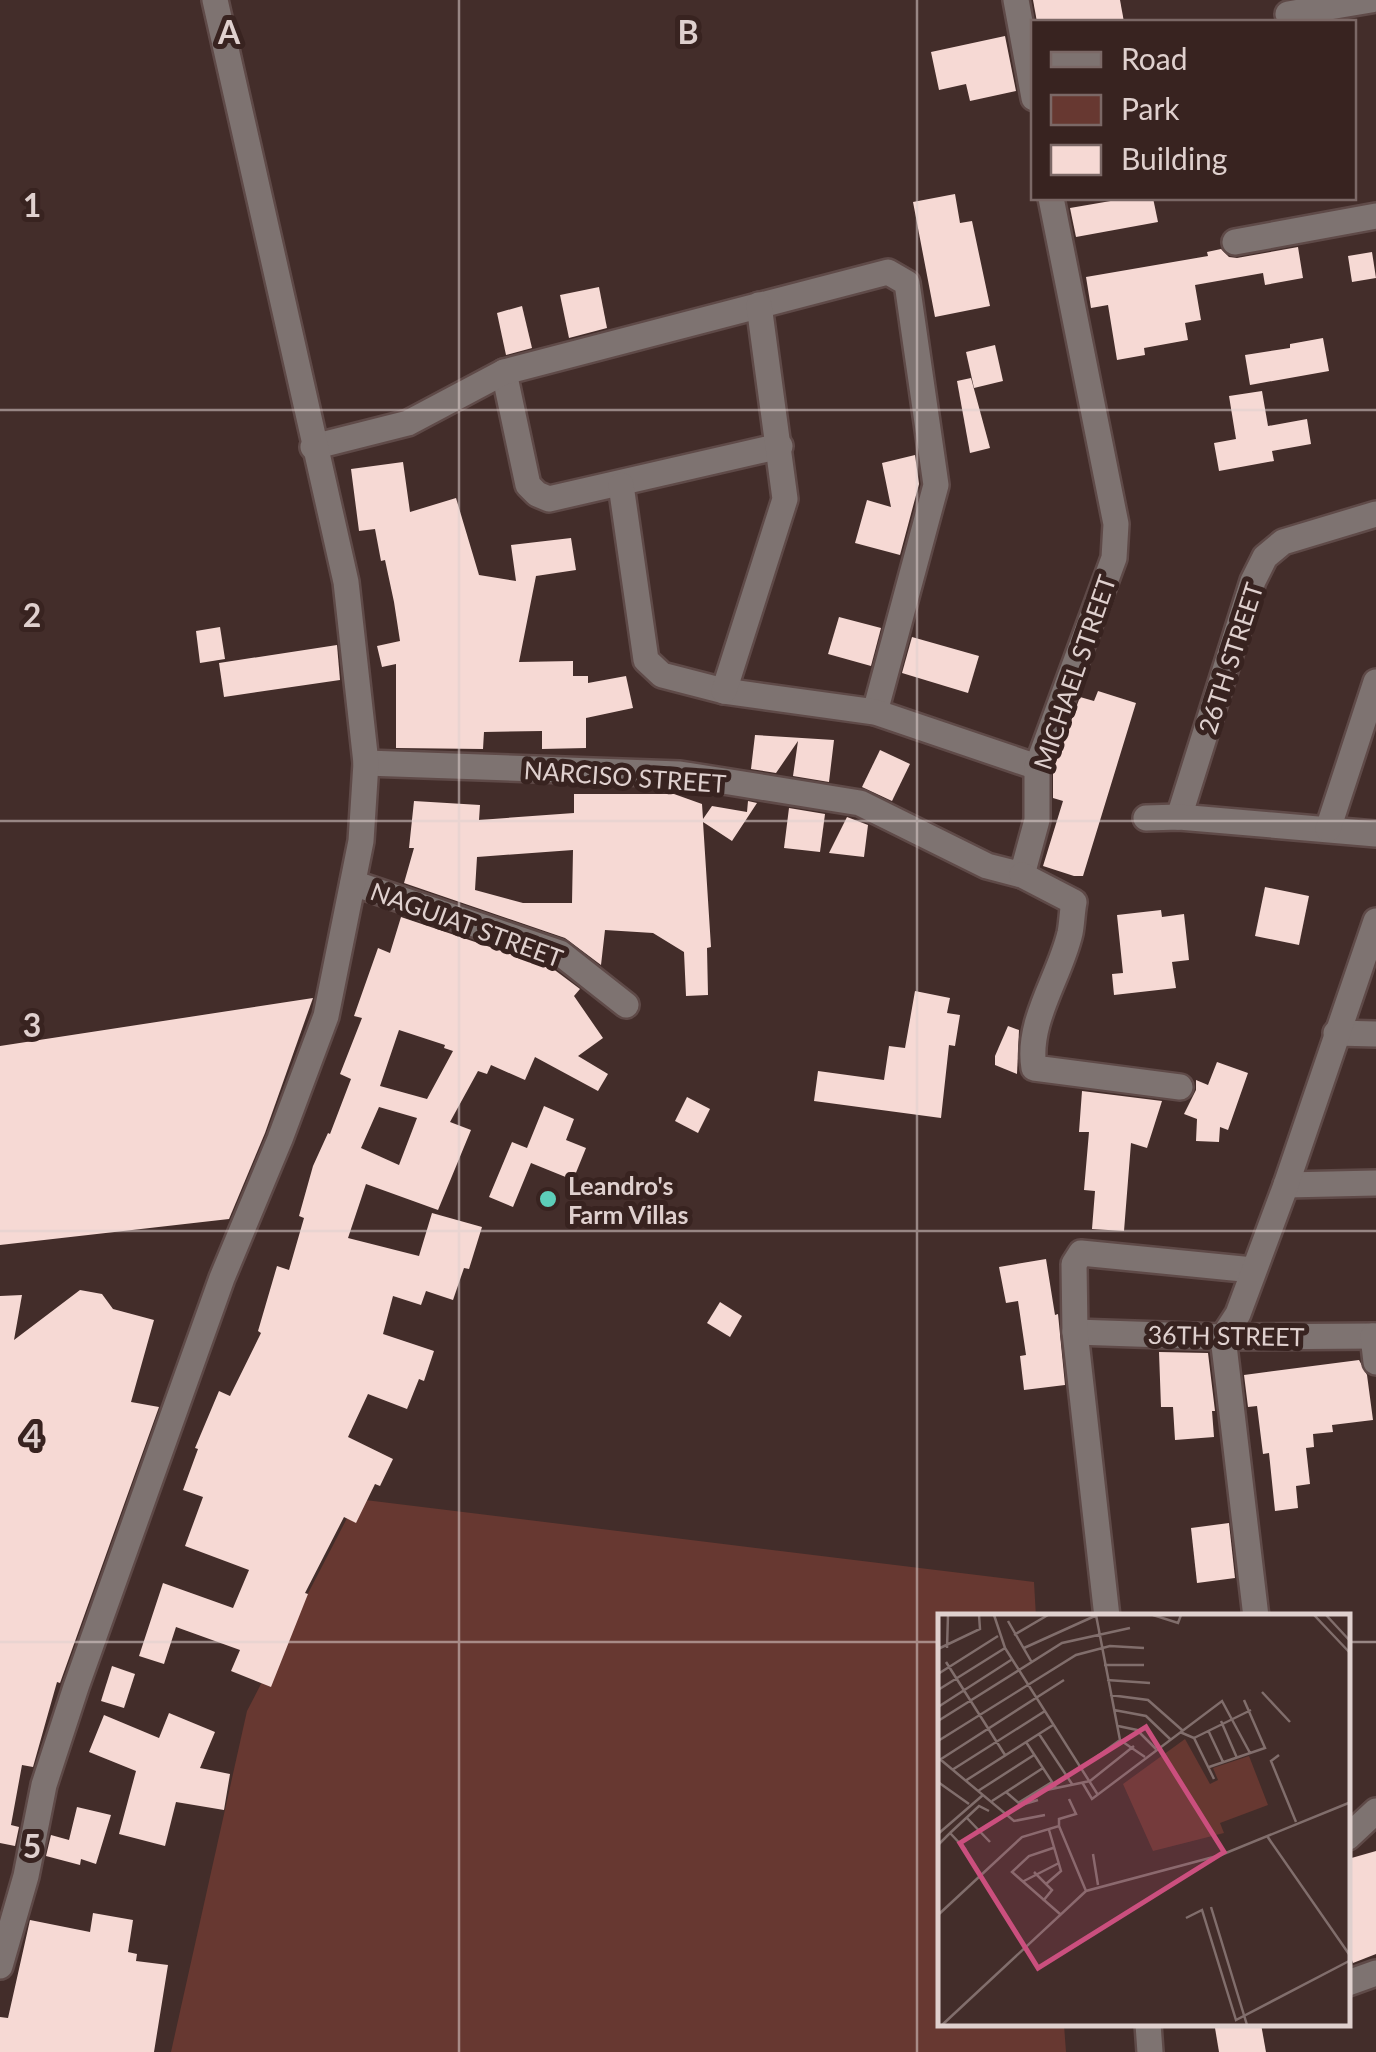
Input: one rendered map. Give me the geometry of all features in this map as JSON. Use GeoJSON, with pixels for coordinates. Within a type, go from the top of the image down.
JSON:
{"type":"FeatureCollection","features":[{"type":"Feature","properties":{"kind":"street"},"geometry":{"type":"LineString","coordinates":[[0,1966],[26,1876],[44,1785],[76,1687],[222,1278],[326,1016],[361,841],[366,763],[346,582],[216,0]]}},
{"type":"Feature","properties":{"kind":"street"},"geometry":{"type":"LineString","coordinates":[[1016,0],[1031,82]]}},
{"type":"Feature","properties":{"kind":"street"},"geometry":{"type":"LineString","coordinates":[[1288,14],[1371,0]]}},
{"type":"Feature","properties":{"kind":"street","name":"MICHAEL STREET"},"geometry":{"type":"LineString","coordinates":[[1022,874],[1036,820],[1037,767],[1114,558],[1116,524],[1051,200]]}},
{"type":"Feature","properties":{"kind":"street"},"geometry":{"type":"LineString","coordinates":[[1235,242],[1376,216]]}},
{"type":"Feature","properties":{"kind":"street"},"geometry":{"type":"LineString","coordinates":[[314,447],[408,423],[504,372],[888,272],[906,284],[936,485],[876,712]]}},
{"type":"Feature","properties":{"kind":"street"},"geometry":{"type":"LineString","coordinates":[[724,691],[785,499],[759,305]]}},
{"type":"Feature","properties":{"kind":"street"},"geometry":{"type":"LineString","coordinates":[[504,372],[528,484],[536,494],[550,499],[780,446]]}},
{"type":"Feature","properties":{"kind":"street"},"geometry":{"type":"LineString","coordinates":[[620,485],[646,660],[662,675],[724,691],[876,712],[1037,767]]}},
{"type":"Feature","properties":{"kind":"street","name":"26TH STREET"},"geometry":{"type":"LineString","coordinates":[[1179,818],[1253,581],[1266,556],[1283,542],[1376,514]]}},
{"type":"Feature","properties":{"kind":"street"},"geometry":{"type":"LineString","coordinates":[[1328,829],[1376,682]]}},
{"type":"Feature","properties":{"kind":"street","name":"NARCISO STREET"},"geometry":{"type":"LineString","coordinates":[[366,763],[680,774],[860,803],[987,866],[1022,874]]}},
{"type":"Feature","properties":{"kind":"street"},"geometry":{"type":"LineString","coordinates":[[1146,818],[1376,834]]}},
{"type":"Feature","properties":{"kind":"street"},"geometry":{"type":"LineString","coordinates":[[1022,874],[1074,902],[1070,934],[1036,1033],[1034,1068],[1180,1087]]}},
{"type":"Feature","properties":{"kind":"street","name":"NAGUIAT STREET"},"geometry":{"type":"LineString","coordinates":[[353,883],[560,954],[626,1005]]}},
{"type":"Feature","properties":{"kind":"street"},"geometry":{"type":"LineString","coordinates":[[1256,1614],[1223,1337],[1238,1314],[1286,1185],[1376,921]]}},
{"type":"Feature","properties":{"kind":"street"},"geometry":{"type":"LineString","coordinates":[[1336,1033],[1376,1034]]}},
{"type":"Feature","properties":{"kind":"street"},"geometry":{"type":"LineString","coordinates":[[1286,1185],[1376,1183]]}},
{"type":"Feature","properties":{"kind":"street"},"geometry":{"type":"LineString","coordinates":[[1107,1614],[1076,1332],[1074,1264],[1081,1253],[1253,1270]]}},
{"type":"Feature","properties":{"kind":"street","name":"36TH STREET"},"geometry":{"type":"LineString","coordinates":[[1076,1332],[1375,1345]]}},
{"type":"Feature","properties":{"kind":"street"},"geometry":{"type":"LineString","coordinates":[[1351,1833],[1376,1812]]}},
{"type":"Feature","properties":{"kind":"street"},"geometry":{"type":"LineString","coordinates":[[1351,1982],[1376,1973]]}},
{"type":"Feature","properties":{"kind":"green space"},"geometry":{"type":"Polygon","coordinates":[[[357,1499],[1034,1582],[1036,1614],[938,1614],[938,2027],[1064,2027],[1066,2052],[171,2052],[247,1711],[357,1499]]]}},
{"type":"Feature","properties":{"kind":"building"},"geometry":{"type":"Polygon","coordinates":[[[1033,0],[1120,0],[1124,20],[1037,20],[1033,0]]]}},
{"type":"Feature","properties":{"kind":"building"},"geometry":{"type":"Polygon","coordinates":[[[1005,36],[1016,91],[970,101],[966,84],[939,90],[931,52],[1005,36]]]}},
{"type":"Feature","properties":{"kind":"building"},"geometry":{"type":"Polygon","coordinates":[[[955,194],[960,223],[972,221],[990,306],[935,317],[913,202],[955,194]]]}},
{"type":"Feature","properties":{"kind":"building"},"geometry":{"type":"Polygon","coordinates":[[[1116,200],[1153,200],[1158,222],[1076,237],[1070,208],[1116,200]]]}},
{"type":"Feature","properties":{"kind":"building"},"geometry":{"type":"Polygon","coordinates":[[[1298,247],[1303,278],[1265,285],[1263,273],[1195,285],[1201,320],[1185,323],[1188,340],[1144,348],[1145,355],[1117,360],[1108,305],[1091,308],[1086,277],[1208,256],[1207,252],[1221,249],[1229,257],[1237,258],[1298,247]]]}},
{"type":"Feature","properties":{"kind":"building"},"geometry":{"type":"Polygon","coordinates":[[[1372,252],[1376,278],[1352,282],[1348,256],[1372,252]]]}},
{"type":"Feature","properties":{"kind":"building"},"geometry":{"type":"Polygon","coordinates":[[[599,287],[607,328],[569,338],[560,295],[599,287]]]}},
{"type":"Feature","properties":{"kind":"building"},"geometry":{"type":"Polygon","coordinates":[[[522,306],[532,348],[506,355],[497,313],[522,306]]]}},
{"type":"Feature","properties":{"kind":"building"},"geometry":{"type":"Polygon","coordinates":[[[1323,338],[1329,371],[1250,385],[1245,355],[1323,338]]]}},
{"type":"Feature","properties":{"kind":"building"},"geometry":{"type":"Polygon","coordinates":[[[995,345],[1003,381],[974,388],[966,352],[995,345]]]}},
{"type":"Feature","properties":{"kind":"building"},"geometry":{"type":"Polygon","coordinates":[[[971,378],[990,448],[970,453],[957,381],[971,378]]]}},
{"type":"Feature","properties":{"kind":"building"},"geometry":{"type":"Polygon","coordinates":[[[1262,391],[1268,426],[1307,419],[1311,444],[1272,451],[1274,461],[1219,471],[1214,443],[1236,439],[1229,396],[1262,391]]]}},
{"type":"Feature","properties":{"kind":"building"},"geometry":{"type":"Polygon","coordinates":[[[915,455],[919,484],[900,555],[855,543],[867,500],[891,507],[882,463],[915,455]]]}},
{"type":"Feature","properties":{"kind":"building"},"geometry":{"type":"Polygon","coordinates":[[[403,462],[410,512],[456,498],[479,575],[516,581],[511,545],[571,538],[576,570],[536,576],[519,662],[573,661],[573,676],[588,676],[588,683],[626,676],[633,708],[586,718],[586,748],[542,749],[542,731],[484,732],[483,749],[396,748],[396,664],[382,667],[377,646],[400,641],[394,602],[375,529],[359,531],[351,469],[403,462]]]}},
{"type":"Feature","properties":{"kind":"building"},"geometry":{"type":"Polygon","coordinates":[[[839,617],[881,628],[871,666],[828,654],[839,617]]]}},
{"type":"Feature","properties":{"kind":"building"},"geometry":{"type":"Polygon","coordinates":[[[220,627],[225,659],[200,663],[196,631],[220,627]]]}},
{"type":"Feature","properties":{"kind":"building"},"geometry":{"type":"Polygon","coordinates":[[[912,637],[979,656],[968,693],[902,673],[912,637]]]}},
{"type":"Feature","properties":{"kind":"building"},"geometry":{"type":"Polygon","coordinates":[[[337,645],[340,680],[224,697],[219,663],[337,645]]]}},
{"type":"Feature","properties":{"kind":"building"},"geometry":{"type":"Polygon","coordinates":[[[1098,691],[1136,703],[1083,876],[1074,876],[1043,866],[1063,801],[1053,798],[1053,770],[1080,697],[1094,701],[1098,691]]]}},
{"type":"Feature","properties":{"kind":"building"},"geometry":{"type":"Polygon","coordinates":[[[755,735],[834,740],[829,782],[793,776],[798,741],[776,773],[751,769],[755,735]]]}},
{"type":"Feature","properties":{"kind":"building"},"geometry":{"type":"Polygon","coordinates":[[[880,750],[910,764],[892,801],[862,787],[880,750]]]}},
{"type":"Feature","properties":{"kind":"building"},"geometry":{"type":"Polygon","coordinates":[[[574,794],[674,794],[702,804],[703,819],[712,806],[747,812],[748,801],[757,803],[732,841],[703,822],[711,947],[707,948],[708,995],[686,996],[684,952],[653,933],[605,930],[601,965],[565,938],[404,883],[414,848],[409,848],[414,801],[480,805],[479,820],[574,813],[574,794]],[[573,850],[477,857],[475,890],[523,903],[572,903],[573,850]]]}},
{"type":"Feature","properties":{"kind":"building"},"geometry":{"type":"Polygon","coordinates":[[[789,808],[825,814],[820,852],[784,848],[789,808]]]}},
{"type":"Feature","properties":{"kind":"building"},"geometry":{"type":"Polygon","coordinates":[[[847,817],[868,825],[864,857],[829,853],[847,817]]]}},
{"type":"Feature","properties":{"kind":"building"},"geometry":{"type":"Polygon","coordinates":[[[1265,887],[1309,896],[1299,945],[1255,936],[1265,887]]]}},
{"type":"Feature","properties":{"kind":"building"},"geometry":{"type":"Polygon","coordinates":[[[1161,910],[1162,917],[1184,914],[1189,960],[1172,962],[1176,988],[1114,995],[1112,974],[1123,973],[1117,915],[1161,910]]]}},
{"type":"Feature","properties":{"kind":"building"},"geometry":{"type":"Polygon","coordinates":[[[401,917],[552,968],[580,989],[574,996],[603,1038],[578,1056],[608,1074],[598,1091],[535,1057],[525,1080],[491,1065],[487,1074],[478,1071],[450,1122],[471,1130],[438,1210],[366,1184],[348,1238],[419,1256],[432,1213],[482,1227],[469,1269],[464,1268],[453,1300],[426,1291],[421,1305],[393,1296],[383,1334],[434,1351],[424,1381],[419,1379],[407,1409],[368,1394],[348,1437],[393,1459],[380,1486],[375,1484],[356,1523],[344,1517],[305,1593],[308,1594],[271,1687],[231,1671],[240,1650],[176,1627],[164,1664],[139,1656],[163,1583],[233,1608],[249,1570],[185,1546],[203,1497],[183,1490],[198,1449],[195,1448],[219,1391],[230,1396],[261,1333],[258,1331],[277,1266],[289,1270],[313,1166],[351,1079],[340,1074],[362,1018],[354,1016],[378,948],[390,953],[401,917]],[[399,1030],[380,1086],[427,1099],[453,1051],[399,1030]],[[379,1107],[361,1148],[399,1165],[417,1118],[379,1107]]]}},
{"type":"Feature","properties":{"kind":"building"},"geometry":{"type":"Polygon","coordinates":[[[915,991],[950,998],[947,1013],[960,1015],[955,1046],[949,1045],[941,1118],[814,1101],[818,1071],[884,1080],[889,1046],[905,1048],[915,991]]]}},
{"type":"Feature","properties":{"kind":"building"},"geometry":{"type":"Polygon","coordinates":[[[313,998],[265,1133],[229,1219],[0,1245],[0,1046],[313,998]]]}},
{"type":"Feature","properties":{"kind":"building"},"geometry":{"type":"Polygon","coordinates":[[[1008,1026],[1019,1030],[1017,1074],[995,1065],[1008,1026]]]}},
{"type":"Feature","properties":{"kind":"building"},"geometry":{"type":"Polygon","coordinates":[[[1217,1062],[1248,1073],[1228,1130],[1220,1127],[1219,1142],[1196,1141],[1197,1119],[1184,1114],[1196,1090],[1196,1080],[1208,1085],[1217,1062]]]}},
{"type":"Feature","properties":{"kind":"building"},"geometry":{"type":"Polygon","coordinates":[[[1082,1091],[1162,1101],[1147,1148],[1131,1143],[1124,1231],[1092,1229],[1095,1191],[1084,1190],[1089,1132],[1079,1132],[1082,1091]]]}},
{"type":"Feature","properties":{"kind":"building"},"geometry":{"type":"Polygon","coordinates":[[[687,1097],[710,1109],[698,1133],[675,1121],[687,1097]]]}},
{"type":"Feature","properties":{"kind":"building"},"geometry":{"type":"Polygon","coordinates":[[[544,1106],[574,1119],[566,1140],[586,1148],[573,1180],[531,1163],[513,1207],[489,1197],[512,1142],[527,1148],[544,1106]]]}},
{"type":"Feature","properties":{"kind":"building"},"geometry":{"type":"Polygon","coordinates":[[[1046,1259],[1055,1315],[1058,1314],[1065,1385],[1024,1390],[1020,1356],[1026,1355],[1018,1301],[1006,1303],[999,1267],[1046,1259]]]}},
{"type":"Feature","properties":{"kind":"building"},"geometry":{"type":"Polygon","coordinates":[[[80,1290],[102,1294],[113,1309],[154,1320],[131,1402],[159,1407],[60,1683],[57,1682],[33,1767],[22,1765],[11,1825],[19,1827],[15,1846],[0,1843],[0,1296],[22,1295],[14,1340],[80,1290]]]}},
{"type":"Feature","properties":{"kind":"building"},"geometry":{"type":"Polygon","coordinates":[[[720,1302],[742,1316],[730,1337],[707,1323],[720,1302]]]}},
{"type":"Feature","properties":{"kind":"building"},"geometry":{"type":"Polygon","coordinates":[[[1159,1352],[1208,1353],[1214,1437],[1175,1440],[1173,1407],[1161,1407],[1159,1352]]]}},
{"type":"Feature","properties":{"kind":"building"},"geometry":{"type":"Polygon","coordinates":[[[1359,1360],[1367,1375],[1373,1420],[1332,1425],[1333,1432],[1313,1434],[1314,1447],[1306,1448],[1310,1484],[1296,1486],[1298,1508],[1275,1511],[1269,1453],[1263,1454],[1257,1406],[1248,1407],[1244,1375],[1359,1360]]]}},
{"type":"Feature","properties":{"kind":"building"},"geometry":{"type":"Polygon","coordinates":[[[1229,1523],[1235,1578],[1197,1583],[1191,1528],[1229,1523]]]}},
{"type":"Feature","properties":{"kind":"building"},"geometry":{"type":"Polygon","coordinates":[[[112,1666],[135,1674],[124,1708],[101,1701],[112,1666]]]}},
{"type":"Feature","properties":{"kind":"building"},"geometry":{"type":"Polygon","coordinates":[[[169,1713],[215,1732],[200,1768],[230,1774],[224,1810],[176,1802],[165,1846],[119,1834],[136,1771],[89,1752],[104,1715],[159,1738],[169,1713]]]}},
{"type":"Feature","properties":{"kind":"building"},"geometry":{"type":"Polygon","coordinates":[[[77,1807],[111,1815],[96,1864],[81,1859],[80,1865],[46,1856],[51,1835],[69,1840],[77,1807]]]}},
{"type":"Feature","properties":{"kind":"building"},"geometry":{"type":"Polygon","coordinates":[[[1376,1851],[1376,1954],[1353,1963],[1351,1958],[1351,1858],[1376,1851]]]}},
{"type":"Feature","properties":{"kind":"building"},"geometry":{"type":"Polygon","coordinates":[[[93,1913],[133,1920],[128,1952],[137,1954],[136,1961],[168,1965],[154,2052],[0,2052],[0,2017],[8,2018],[30,1920],[90,1932],[93,1913]]]}},
{"type":"Feature","properties":{"kind":"building"},"geometry":{"type":"Polygon","coordinates":[[[1262,2027],[1266,2052],[1219,2052],[1215,2028],[1262,2027]]]}},
{"type":"Feature","properties":{"kind":"place","name":"Leandro's Farm Villas"},"geometry":{"type":"Point","coordinates":[548,1199]}}]}
